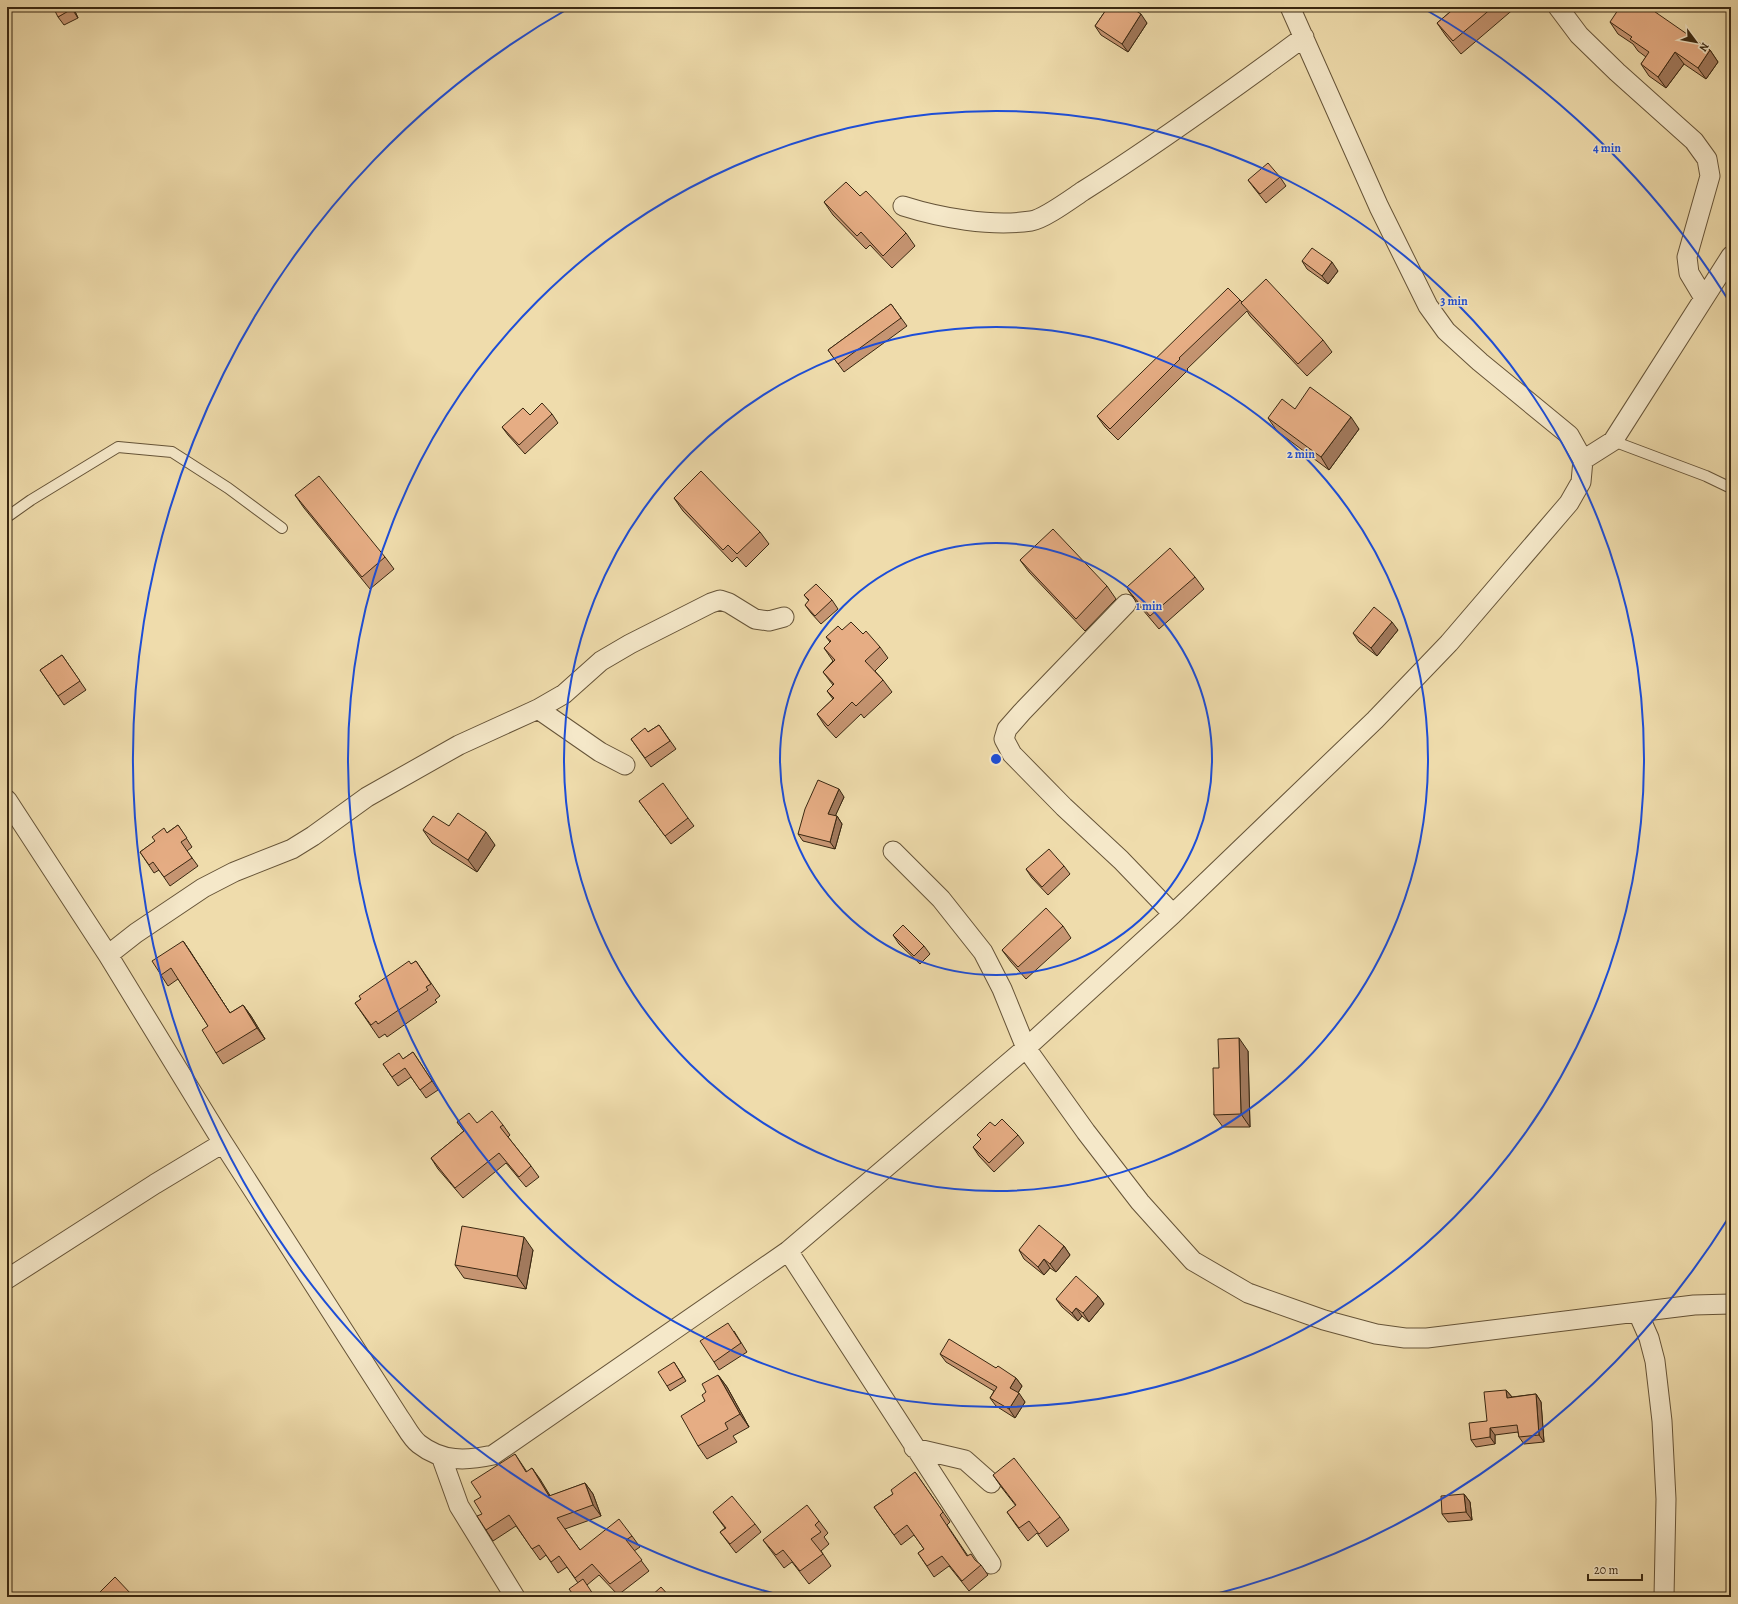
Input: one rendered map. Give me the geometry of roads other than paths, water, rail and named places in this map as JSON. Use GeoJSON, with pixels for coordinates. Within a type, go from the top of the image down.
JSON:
{"type":"FeatureCollection","features":[{"type":"Feature","properties":{"kind":"street"},"geometry":{"type":"LineString","coordinates":[[7,800],[108,955],[223,1144],[399,1417],[418,1444],[440,1456],[460,1460],[493,1455],[788,1251],[1026,1048],[1173,914],[1375,720],[1449,642],[1569,503],[1581,482],[1583,460],[1569,435],[1480,362],[1446,331],[1428,306],[1379,207],[1290,7]]}},
{"type":"Feature","properties":{"kind":"street"},"geometry":{"type":"LineString","coordinates":[[1558,7],[1579,35],[1617,72],[1694,141],[1707,159],[1710,176],[1687,257],[1689,273],[1704,298]]}},
{"type":"Feature","properties":{"kind":"street"},"geometry":{"type":"LineString","coordinates":[[903,206],[924,212],[967,220],[1033,221],[1049,213],[1108,176],[1220,99],[1304,37]]}},
{"type":"Feature","properties":{"kind":"street"},"geometry":{"type":"LineString","coordinates":[[1583,460],[1614,441],[1731,256]]}},
{"type":"Feature","properties":{"kind":"street"},"geometry":{"type":"LineString","coordinates":[[108,955],[136,932],[203,888],[234,872],[292,849],[313,836],[367,797],[472,738],[538,709],[564,694],[601,661],[630,644],[710,603],[720,600],[729,602],[755,619],[769,621],[784,617]]}},
{"type":"Feature","properties":{"kind":"street"},"geometry":{"type":"LineString","coordinates":[[1126,604],[1022,712],[1007,729],[1004,740],[1012,754],[1064,807],[1121,860],[1173,914]]}},
{"type":"Feature","properties":{"kind":"street"},"geometry":{"type":"LineString","coordinates":[[538,709],[600,752],[625,765]]}},
{"type":"Feature","properties":{"kind":"street"},"geometry":{"type":"LineString","coordinates":[[893,851],[941,899],[983,952],[1002,989],[1026,1048],[1086,1132],[1136,1196],[1193,1261],[1248,1293],[1352,1329],[1405,1338],[1427,1338],[1694,1305],[1731,1304]]}},
{"type":"Feature","properties":{"kind":"street"},"geometry":{"type":"LineString","coordinates":[[7,1279],[155,1184],[223,1144]]}},
{"type":"Feature","properties":{"kind":"street"},"geometry":{"type":"LineString","coordinates":[[788,1251],[914,1448],[991,1564]]}},
{"type":"Feature","properties":{"kind":"street"},"geometry":{"type":"LineString","coordinates":[[1638,1313],[1649,1338],[1655,1361],[1662,1421],[1666,1499],[1664,1597]]}},
{"type":"Feature","properties":{"kind":"street"},"geometry":{"type":"LineString","coordinates":[[914,1448],[965,1460],[991,1483]]}},
{"type":"Feature","properties":{"kind":"street"},"geometry":{"type":"LineString","coordinates":[[440,1456],[459,1506],[515,1597]]}},
{"type":"Feature","properties":{"kind":"lane"},"geometry":{"type":"LineString","coordinates":[[1614,441],[1706,476],[1731,488]]}},
{"type":"Feature","properties":{"kind":"lane"},"geometry":{"type":"LineString","coordinates":[[7,517],[31,500],[118,447],[172,452],[228,488],[282,528]]}}]}
